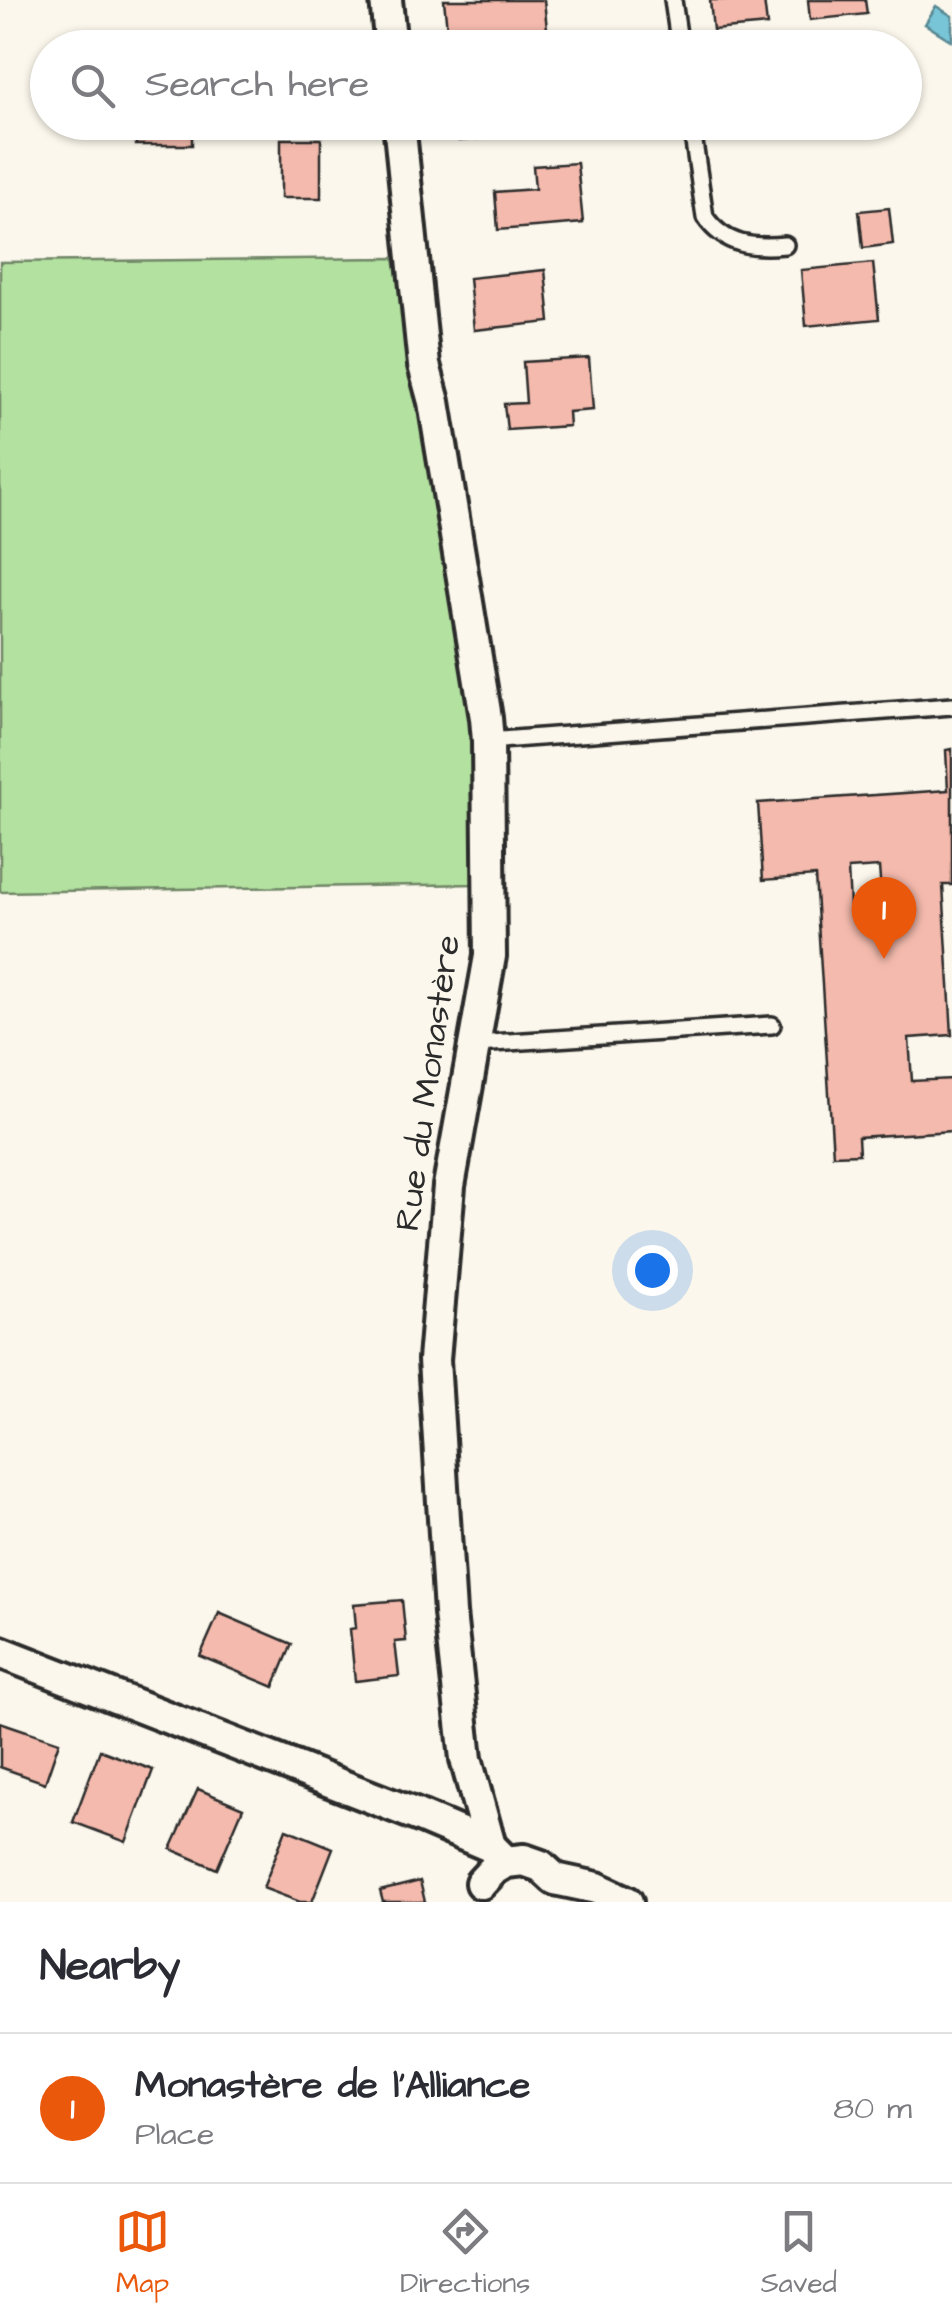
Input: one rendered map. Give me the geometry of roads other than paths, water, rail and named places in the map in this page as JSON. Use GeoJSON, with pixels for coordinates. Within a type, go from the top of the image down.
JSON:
{"type":"FeatureCollection","features":[{"type":"Feature","properties":{"kind":"street"},"geometry":{"type":"LineString","coordinates":[[386,0],[389,30]]}},
{"type":"Feature","properties":{"kind":"street","name":"Rue du Monastère"},"geometry":{"type":"LineString","coordinates":[[401,140],[424,365],[434,402],[488,742],[490,956],[450,1186],[434,1360],[450,1613],[466,1759],[498,1854]]}},
{"type":"Feature","properties":{"kind":"street"},"geometry":{"type":"LineString","coordinates":[[0,1652],[451,1829],[498,1854],[542,1866],[557,1890],[596,1888],[615,1901]]}},
{"type":"Feature","properties":{"kind":"street","name":"Rue du Monastère"},"geometry":{"type":"LineString","coordinates":[[451,1829],[466,1759]]}},
{"type":"Feature","properties":{"kind":"street"},"geometry":{"type":"LineString","coordinates":[[451,1829],[481,1892]]}},
{"type":"Feature","properties":{"kind":"street"},"geometry":{"type":"LineString","coordinates":[[481,1892],[498,1854]]}},
{"type":"Feature","properties":{"kind":"lane"},"geometry":{"type":"LineString","coordinates":[[673,0],[677,30]]}},
{"type":"Feature","properties":{"kind":"lane"},"geometry":{"type":"LineString","coordinates":[[693,140],[705,217],[713,229],[724,238],[754,247],[785,245]]}},
{"type":"Feature","properties":{"kind":"lane"},"geometry":{"type":"LineString","coordinates":[[488,742],[952,706]]}},
{"type":"Feature","properties":{"kind":"lane"},"geometry":{"type":"LineString","coordinates":[[476,1044],[772,1025]]}},
{"type":"Feature","properties":{"kind":"water"},"geometry":{"type":"Polygon","coordinates":[[[936,6],[952,16],[952,41],[925,24],[936,6]]]}},
{"type":"Feature","properties":{"kind":"place","name":"Monastère de l'Alliance"},"geometry":{"type":"Point","coordinates":[884,959]}}]}
